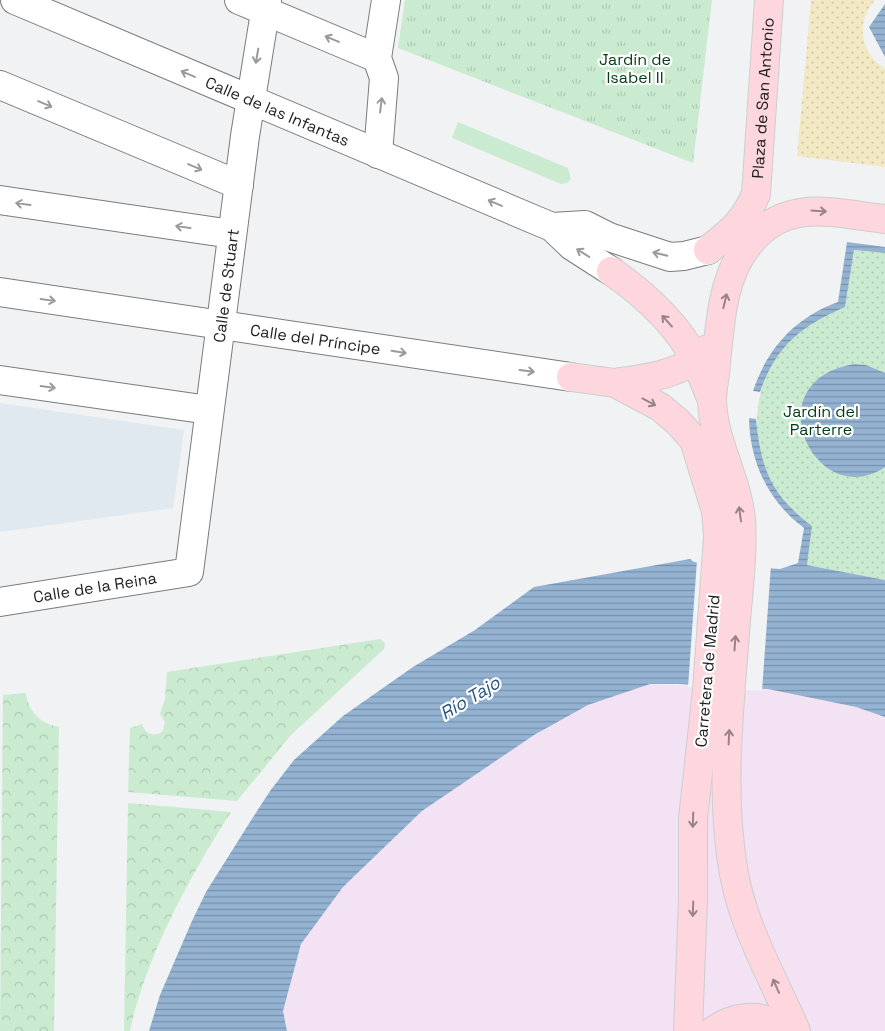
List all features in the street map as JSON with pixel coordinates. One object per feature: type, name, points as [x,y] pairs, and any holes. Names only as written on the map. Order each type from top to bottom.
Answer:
[{"type":"main road","name":"Plaza de San Antonio","points":[[751,226],[756,194],[769,0]]},
{"type":"main road","name":"Plaza de San Antonio","points":[[756,194],[764,208],[792,212]]},
{"type":"main road","points":[[708,250],[735,229],[778,218],[792,212],[816,211],[885,219]]},
{"type":"main road","points":[[728,562],[741,519],[716,429],[712,401],[718,336],[734,266],[751,226]]},
{"type":"main road","points":[[611,271],[656,310],[678,334],[695,360],[712,401]]},
{"type":"main road","points":[[571,376],[615,383],[663,375],[686,367],[708,350],[718,336]]},
{"type":"main road","points":[[615,383],[660,408],[678,422],[694,440],[716,511],[718,537],[728,562]]},
{"type":"main road","name":"Carretera de Madrid","points":[[728,562],[719,691],[732,857],[739,894],[747,920],[796,1031]]},
{"type":"main road","name":"Carretera de Madrid","points":[[688,1031],[696,780],[719,691]]},
{"type":"main road","points":[[713,1031],[729,1021],[749,1018],[766,1020],[780,1031]]},
{"type":"street","name":"Calle de las Infantas","points":[[15,0],[546,224]]},
{"type":"street","points":[[240,0],[266,6],[376,58]]},
{"type":"street","points":[[378,154],[384,78],[376,58],[386,0]]},
{"type":"street","name":"Calle de Stuart","points":[[189,572],[250,100],[266,6]]},
{"type":"street","points":[[0,85],[239,185]]},
{"type":"street","points":[[0,200],[232,234]]},
{"type":"street","points":[[546,224],[585,225],[609,237],[670,257],[684,256],[708,250]]},
{"type":"street","points":[[546,224],[572,246],[611,271]]},
{"type":"street","name":"Calle del Príncipe","points":[[0,292],[482,365],[571,376]]},
{"type":"street","points":[[0,380],[209,410]]},
{"type":"street","name":"Calle de la Reina","points":[[0,602],[189,572]]},
{"type":"shaded area","points":[[0,403],[184,430],[173,508],[0,532]]},
{"type":"shaded area","points":[[650,684],[768,689],[856,707],[885,717],[885,1031],[287,1031],[283,1011],[301,944],[343,887],[422,811],[534,735],[588,705]]},
{"type":"green space","name":"Jardín de Isabel II","points":[[405,0],[712,0],[693,163],[398,48]]},
{"type":"green space","points":[[458,122],[568,168],[571,179],[567,183],[561,184],[452,138]]},
{"type":"green space","name":"Jardín del Parterre","points":[[854,250],[885,253],[885,580],[807,565],[812,526],[791,510],[769,478],[758,434],[758,411],[762,389],[770,368],[782,349],[798,332],[815,321],[845,307]]},
{"type":"green space","points":[[380,639],[385,643],[384,649],[291,735],[237,801],[128,792],[130,728],[142,724],[150,734],[163,731],[165,722],[160,714],[165,699],[167,672]]},
{"type":"green space","points":[[26,693],[29,706],[36,716],[47,723],[59,727],[54,1031],[0,1031],[3,695]]},
{"type":"green space","points":[[128,803],[231,812],[200,863],[171,917],[147,974],[130,1031],[124,1031]]},
{"type":"sand","points":[[811,0],[875,0],[865,18],[863,37],[870,55],[885,69],[885,167],[797,156]]},
{"type":"water","points":[[885,4],[885,57],[869,27]]},
{"type":"water","points":[[847,242],[885,247],[885,253],[854,250],[845,307],[815,322],[792,339],[774,362],[760,392],[753,391],[767,361],[785,336],[809,316],[838,302]]},
{"type":"water","points":[[854,364],[866,365],[885,373],[885,467],[860,477],[837,473],[818,460],[805,439],[801,416],[806,394],[823,375]]},
{"type":"water","name":"Río Tajo","points":[[749,418],[756,419],[761,452],[770,480],[787,503],[812,526],[807,565],[885,580],[885,717],[856,707],[768,689],[678,684],[650,684],[588,705],[534,735],[422,811],[343,887],[301,944],[283,1011],[287,1031],[149,1031],[160,995],[206,892],[270,791],[294,760],[343,716],[413,667],[475,630],[534,587],[690,559],[694,562],[780,569],[798,563],[804,528],[780,506],[763,480],[753,450]]},
{"type":"pier","points":[[697,560],[771,565],[762,691],[688,687]]}]
